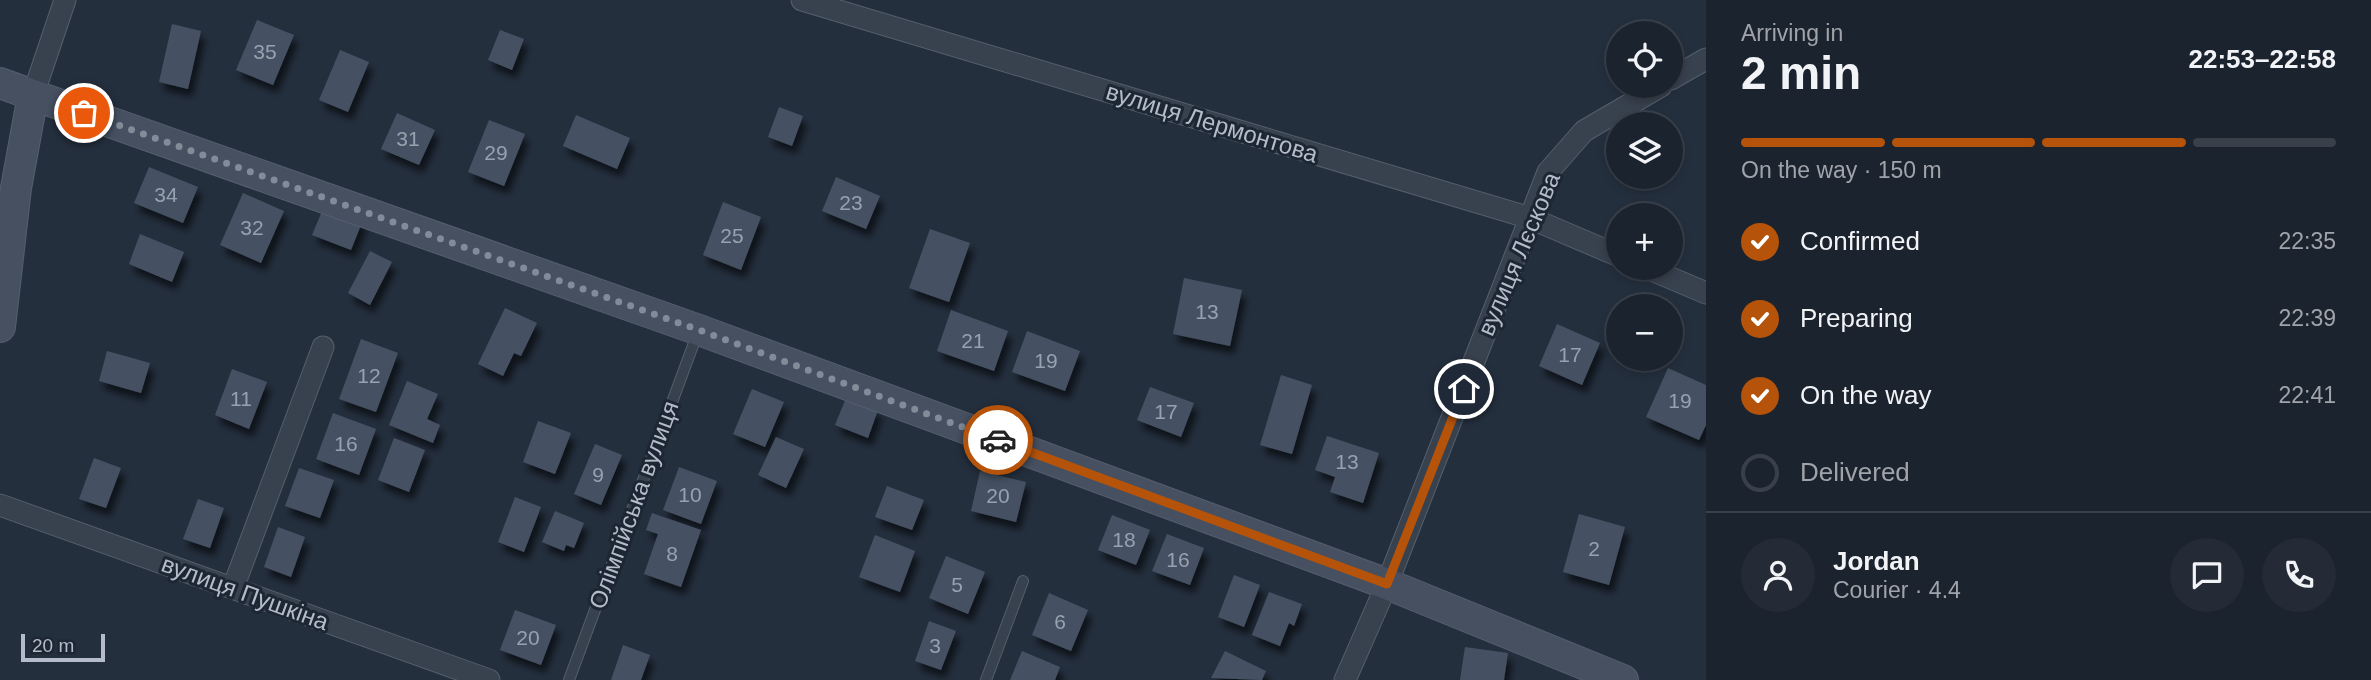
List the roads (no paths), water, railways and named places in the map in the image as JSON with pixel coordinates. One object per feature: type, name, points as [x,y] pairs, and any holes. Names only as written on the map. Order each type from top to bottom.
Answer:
[{"type":"street","points":[[0,327],[16,188],[33,95],[65,0]]},
{"type":"street","name":"вулиця Лермонтова","points":[[802,0],[1530,218],[1606,250]]},
{"type":"street","points":[[1683,72],[1706,59]]},
{"type":"street","points":[[0,83],[699,330],[1387,584],[1623,680]]},
{"type":"street","name":"вулиця Лєскова","points":[[1345,680],[1387,584],[1548,172],[1584,131],[1640,98]]},
{"type":"street","points":[[1675,280],[1706,293]]},
{"type":"street","points":[[233,588],[323,347]]},
{"type":"street","name":"вулиця Пушкіна","points":[[0,505],[489,680]]},
{"type":"lane","name":"Олімпійська вулиця","points":[[569,680],[699,330]]},
{"type":"lane","points":[[986,680],[1023,581]]}]
